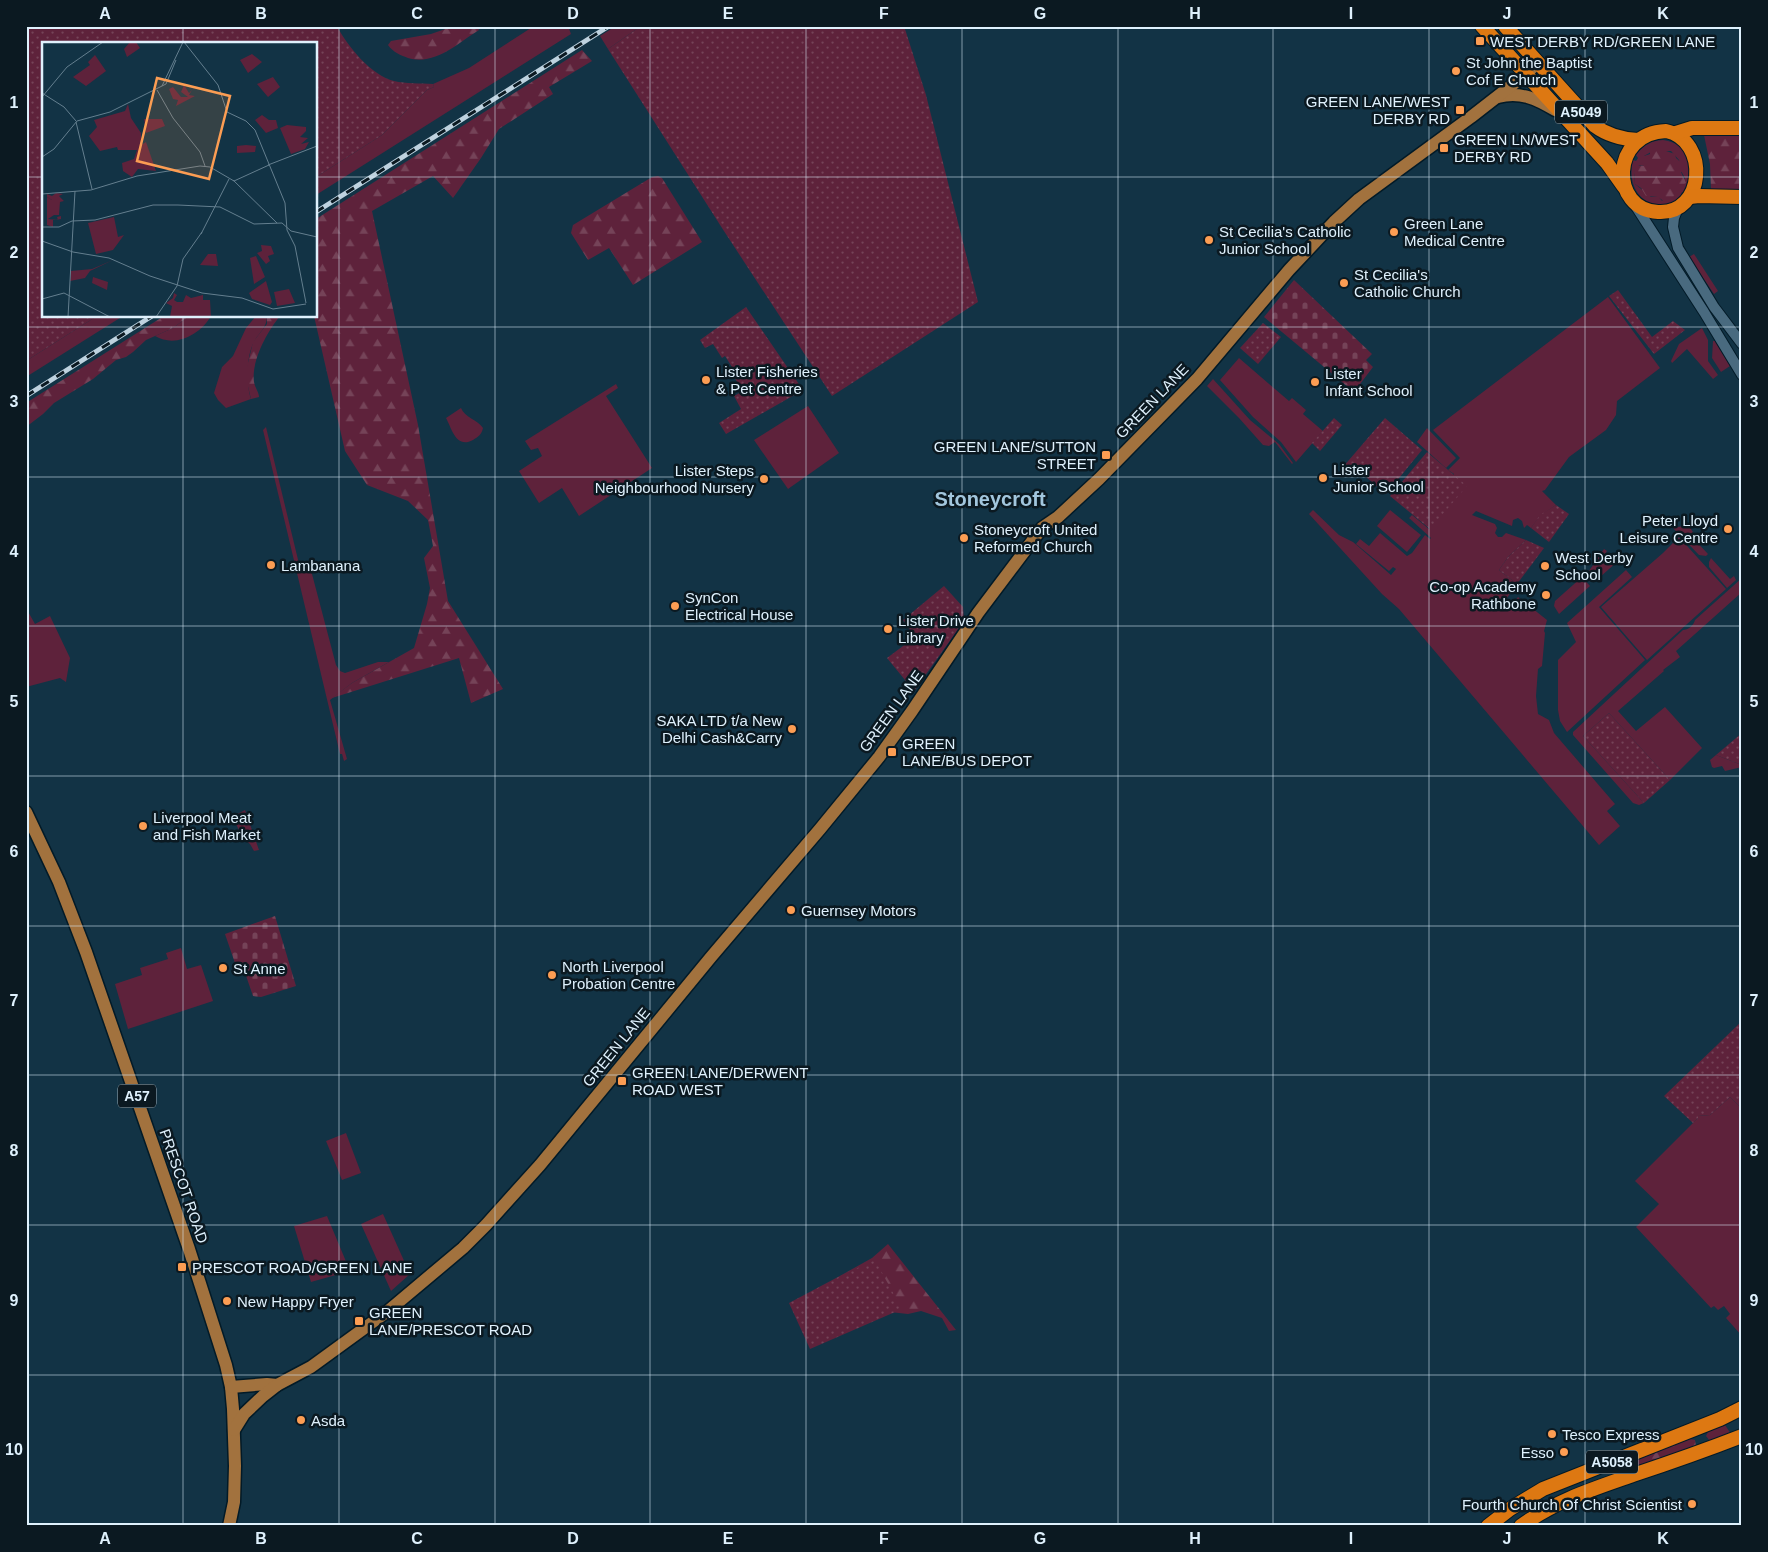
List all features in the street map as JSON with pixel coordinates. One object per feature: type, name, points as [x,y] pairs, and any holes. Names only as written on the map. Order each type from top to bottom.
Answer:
[{"type":"highway","name":"A5049","points":[[1482,26],[1607,163],[1635,205]]},
{"type":"highway","name":"A5049","points":[[1506,26],[1537,63],[1601,131],[1616,137],[1638,140],[1660,132],[1676,133],[1692,128],[1742,128]]},
{"type":"highway","points":[[1635,205],[1658,212],[1678,208],[1690,197],[1696,180],[1695,158],[1686,141],[1676,133]]},
{"type":"highway","name":"A5049","points":[[1627,192],[1623,167],[1628,152],[1638,140]]},
{"type":"highway","points":[[1690,197],[1742,197]]},
{"type":"highway","name":"A5058","points":[[1488,1526],[1510,1509],[1543,1489],[1720,1419],[1742,1408]]},
{"type":"highway","name":"A5058","points":[[1521,1526],[1555,1504],[1576,1494],[1742,1436]]},
{"type":"main road","name":"GREEN LANE","points":[[234,1430],[244,1414],[263,1396],[277,1385],[311,1367],[388,1311],[463,1248],[486,1225],[540,1165],[879,756],[912,711],[978,613],[1042,528],[1058,517],[1099,479],[1196,379],[1289,270],[1334,222],[1359,199],[1496,98],[1537,63]]},
{"type":"main road","points":[[1496,98],[1509,95],[1527,96],[1540,100],[1559,112]]},
{"type":"main road","name":"PRESCOT ROAD","points":[[26,812],[59,882],[86,952],[189,1249],[226,1365],[231,1387],[234,1430],[234,1502],[229,1526]]},
{"type":"main road","name":"GREEN LANE","points":[[231,1387],[277,1385]]},
{"type":"main road","points":[[232,1400],[263,1396]]},
{"type":"street","points":[[1635,205],[1742,375]]},
{"type":"street","points":[[1678,208],[1673,227],[1678,248],[1714,307],[1742,344]]},
{"type":"green space","points":[[26,26],[337,26],[354,51],[377,73],[394,81],[433,84],[434,87],[427,90],[382,135],[318,176],[318,42],[42,42],[42,318],[94,318],[26,361]]},
{"type":"green space","points":[[454,26],[477,26],[479,30],[446,52],[428,59],[408,58],[392,50],[388,45],[391,41],[431,34]]},
{"type":"green space","points":[[534,26],[568,26],[571,34],[318,194],[318,176],[382,135],[427,90],[434,87],[433,84],[469,68]]},
{"type":"green space","points":[[616,26],[641,26],[608,49],[600,36]]},
{"type":"green space","points":[[641,26],[904,26],[926,95],[978,302],[832,396],[608,49]]},
{"type":"green space","points":[[582,50],[592,61],[549,87],[553,94],[499,129],[453,198],[433,176],[372,211],[418,425],[448,601],[503,689],[471,703],[459,658],[332,698],[352,683],[414,648],[430,588],[424,558],[433,546],[428,520],[408,501],[367,485],[345,451],[314,318],[318,318],[318,218]]},
{"type":"green space","points":[[1704,135],[1742,135],[1742,191],[1711,190],[1710,164]]},
{"type":"green space","points":[[1658,141],[1673,142],[1680,147],[1685,152],[1689,167],[1689,176],[1682,196],[1676,201],[1663,206],[1642,198],[1632,181],[1633,160],[1636,161],[1638,158],[1636,155],[1648,144]],"holes":[[[1671,151],[1679,160],[1681,171],[1685,178],[1662,201],[1659,197],[1651,197],[1635,184],[1634,172],[1639,165],[1644,166],[1644,156],[1651,152]]]},
{"type":"green space","points":[[1659,145],[1663,146],[1666,151],[1675,154],[1686,170],[1681,172],[1686,183],[1677,187],[1679,190],[1669,202],[1665,202],[1658,197],[1646,196],[1641,188],[1635,184],[1634,172],[1636,165],[1644,166],[1644,156],[1650,154],[1650,150]]},
{"type":"green space","points":[[658,176],[662,178],[702,242],[633,285],[609,248],[588,260],[571,233],[573,225],[652,177]]},
{"type":"green space","points":[[1694,254],[1718,291],[1714,294],[1689,257]]},
{"type":"green space","points":[[1294,280],[1372,354],[1366,360],[1373,367],[1354,392],[1264,317]]},
{"type":"green space","points":[[1618,290],[1652,337],[1673,321],[1685,330],[1654,354],[1609,296]]},
{"type":"green space","points":[[1608,297],[1660,368],[1617,401],[1616,415],[1606,430],[1569,457],[1545,490],[1542,491],[1556,505],[1540,516],[1531,528],[1527,525],[1524,528],[1522,521],[1518,518],[1513,520],[1512,526],[1476,511],[1472,515],[1495,524],[1497,528],[1495,533],[1498,537],[1502,537],[1506,533],[1526,540],[1508,557],[1499,570],[1517,584],[1504,602],[1509,609],[1518,597],[1547,620],[1544,631],[1542,666],[1538,669],[1536,696],[1538,714],[1549,720],[1554,733],[1615,804],[1607,811],[1620,826],[1599,845],[1399,609],[1382,594],[1309,514],[1313,510],[1339,535],[1353,542],[1391,575],[1396,569],[1393,567],[1389,571],[1356,544],[1360,539],[1369,546],[1380,533],[1407,556],[1412,553],[1425,535],[1431,538],[1409,518],[1412,515],[1429,529],[1454,474],[1448,470],[1460,458],[1433,430]]},
{"type":"green space","points":[[746,307],[803,390],[726,434],[719,423],[741,409],[734,396],[743,391],[734,377],[737,375],[725,356],[722,358],[713,344],[705,348],[700,340]]},
{"type":"green space","points":[[94,318],[120,318],[26,377],[26,361]]},
{"type":"green space","points":[[161,318],[186,318],[173,328],[146,340],[126,357],[116,360],[93,379],[54,403],[26,427],[26,403]]},
{"type":"green space","points":[[186,318],[210,318],[200,329],[186,338],[171,341],[155,336],[173,328]]},
{"type":"green space","points":[[254,318],[267,318],[265,326],[252,346],[248,361],[249,393],[251,399],[226,408],[214,393],[222,367],[233,356],[246,328]]},
{"type":"green space","points":[[267,318],[279,318],[265,338],[257,356],[254,382],[259,397],[251,399],[246,378],[247,367],[253,342],[267,324]]},
{"type":"green space","points":[[1263,323],[1281,337],[1258,364],[1240,348]]},
{"type":"green space","points":[[1702,328],[1708,340],[1708,361],[1718,375],[1713,379],[1687,349],[1672,363],[1671,361],[1679,344]]},
{"type":"green space","points":[[1713,341],[1715,341],[1730,366],[1721,372],[1712,358]]},
{"type":"green space","points":[[1239,358],[1289,401],[1292,398],[1306,410],[1303,414],[1323,431],[1296,462],[1281,442],[1253,417],[1220,380]]},
{"type":"green space","points":[[1213,379],[1250,420],[1279,444],[1292,464],[1275,442],[1269,446],[1263,445],[1207,386]]},
{"type":"green space","points":[[616,384],[618,388],[606,396],[652,468],[579,516],[562,488],[539,503],[519,471],[542,456],[538,448],[531,450],[525,441]]},
{"type":"green space","points":[[808,406],[839,453],[788,489],[754,440]]},
{"type":"green space","points":[[461,408],[465,414],[483,428],[478,436],[467,442],[462,442],[455,436],[446,418]]},
{"type":"green space","points":[[1334,418],[1342,425],[1320,451],[1312,443]]},
{"type":"green space","points":[[1385,418],[1422,450],[1386,494],[1359,471],[1354,476],[1343,467]]},
{"type":"green space","points":[[266,427],[301,572],[307,570],[312,574],[336,665],[340,671],[345,673],[378,662],[389,662],[352,683],[330,700],[347,759],[344,761],[342,754],[340,754],[263,430]]},
{"type":"green space","points":[[1427,428],[1456,458],[1446,468],[1417,442]]},
{"type":"green space","points":[[1427,452],[1467,486],[1430,529],[1390,496]]},
{"type":"green space","points":[[1556,505],[1569,514],[1549,542],[1531,528],[1540,515]]},
{"type":"green space","points":[[1390,510],[1421,535],[1407,552],[1377,526]]},
{"type":"green space","points":[[1688,525],[1693,532],[1690,535],[1708,554],[1706,556],[1699,555],[1673,528]]},
{"type":"green space","points":[[1679,537],[1726,589],[1647,660],[1601,607]]},
{"type":"green space","points":[[1526,540],[1544,548],[1517,584],[1499,570],[1508,557]]},
{"type":"green space","points":[[1604,549],[1607,551],[1605,554],[1618,561],[1599,578],[1589,571]]},
{"type":"green space","points":[[1711,558],[1730,579],[1734,576],[1736,580],[1727,588],[1709,567]]},
{"type":"green space","points":[[1626,570],[1632,577],[1599,607],[1645,660],[1567,732],[1560,721],[1558,710],[1558,660],[1576,642],[1567,623]]},
{"type":"green space","points":[[1582,577],[1590,586],[1559,614],[1554,606],[1555,601]]},
{"type":"green space","points":[[1742,578],[1742,592],[1676,651],[1680,657],[1618,711],[1636,731],[1665,707],[1702,748],[1670,780],[1609,713],[1583,736],[1644,803],[1639,805],[1633,803],[1573,735],[1573,732]]},
{"type":"green space","points":[[944,586],[963,607],[964,621],[914,691],[887,658],[915,637],[903,620]]},
{"type":"green space","points":[[26,608],[35,624],[50,616],[70,658],[66,682],[60,678],[26,687]]},
{"type":"green space","points":[[1609,713],[1670,780],[1644,803],[1583,736]]},
{"type":"green space","points":[[1742,733],[1742,765],[1716,755]]},
{"type":"green space","points":[[1716,755],[1742,765],[1742,767],[1725,771],[1722,766],[1714,768],[1710,760]]},
{"type":"green space","points":[[245,810],[259,850],[254,851],[244,839],[232,817]]},
{"type":"green space","points":[[275,916],[296,986],[261,997],[253,996],[243,967],[237,969],[225,934]]},
{"type":"green space","points":[[181,948],[187,969],[201,965],[213,1001],[128,1029],[115,984],[142,975],[140,968],[168,959],[166,953]]},
{"type":"green space","points":[[1742,1021],[1742,1109],[1730,1097],[1710,1115],[1698,1116],[1693,1123],[1664,1096]]},
{"type":"green space","points":[[1730,1097],[1742,1109],[1742,1336],[1726,1318],[1730,1314],[1724,1306],[1718,1310],[1714,1306],[1711,1308],[1636,1227],[1659,1204],[1635,1181],[1698,1116],[1710,1115]]},
{"type":"green space","points":[[346,1133],[361,1173],[342,1180],[326,1141]]},
{"type":"green space","points":[[383,1214],[410,1274],[391,1291],[361,1224]]},
{"type":"green space","points":[[327,1216],[350,1271],[311,1282],[294,1226]]},
{"type":"green space","points":[[888,1244],[956,1330],[949,1331],[942,1318],[921,1311],[908,1314],[890,1312],[841,1282],[838,1277],[872,1258]]},
{"type":"green space","points":[[875,1260],[902,1309],[810,1349],[789,1303]]},
{"type":"green space","points":[[1725,1425],[1731,1434],[1710,1441],[1706,1436],[1708,1432]]},
{"type":"green space","points":[[1690,1439],[1695,1440],[1696,1446],[1640,1466],[1635,1462],[1637,1457]]},
{"type":"railway","points":[[318,211],[609,26]]},
{"type":"railway","points":[[26,396],[149,318]]},
{"type":"place","name":"WEST DERBY RD/GREEN LANE","points":[[1480,41]]},
{"type":"place","name":"St John the Baptist Cof E Church","points":[[1456,71]]},
{"type":"place","name":"GREEN LANE/WEST DERBY RD","points":[[1460,110]]},
{"type":"place","name":"GREEN LN/WEST DERBY RD","points":[[1444,148]]},
{"type":"place","name":"Green Lane Medical Centre","points":[[1394,232]]},
{"type":"place","name":"St Cecilia's Catholic Junior School","points":[[1209,240]]},
{"type":"place","name":"St Cecilia's Catholic Church","points":[[1344,283]]},
{"type":"place","name":"Lister Fisheries & Pet Centre","points":[[706,380]]},
{"type":"place","name":"Lister Infant School","points":[[1315,382]]},
{"type":"place","name":"GREEN LANE/SUTTON STREET","points":[[1106,455]]},
{"type":"place","name":"Lister Junior School","points":[[1323,478]]},
{"type":"place","name":"Lister Steps Neighbourhood Nursery","points":[[764,479]]},
{"type":"place","name":"Peter Lloyd Leisure Centre","points":[[1728,529]]},
{"type":"place","name":"Stoneycroft United Reformed Church","points":[[964,538]]},
{"type":"place","name":"Lambanana","points":[[271,565]]},
{"type":"place","name":"West Derby School","points":[[1545,566]]},
{"type":"place","name":"Co-op Academy Rathbone","points":[[1546,595]]},
{"type":"place","name":"SynCon Electrical House","points":[[675,606]]},
{"type":"place","name":"Lister Drive Library","points":[[888,629]]},
{"type":"place","name":"SAKA LTD t/a New Delhi Cash&Carry","points":[[792,729]]},
{"type":"place","name":"GREEN LANE/BUS DEPOT","points":[[892,752]]},
{"type":"place","name":"Liverpool Meat and Fish Market","points":[[143,826]]},
{"type":"place","name":"Guernsey Motors","points":[[791,910]]},
{"type":"place","name":"St Anne","points":[[223,968]]},
{"type":"place","name":"North Liverpool Probation Centre","points":[[552,975]]},
{"type":"place","name":"GREEN LANE/DERWENT ROAD WEST","points":[[622,1081]]},
{"type":"place","name":"PRESCOT ROAD/GREEN LANE","points":[[182,1267]]},
{"type":"place","name":"New Happy Fryer","points":[[227,1301]]},
{"type":"place","name":"GREEN LANE/PRESCOT ROAD","points":[[359,1321]]},
{"type":"place","name":"Asda","points":[[301,1420]]},
{"type":"place","name":"Tesco Express","points":[[1552,1434]]},
{"type":"place","name":"Esso","points":[[1564,1452]]},
{"type":"place","name":"Fourth Church Of Christ Scientist","points":[[1692,1504]]},
{"type":"district","name":"Stoneycroft","points":[[990,499]]}]
